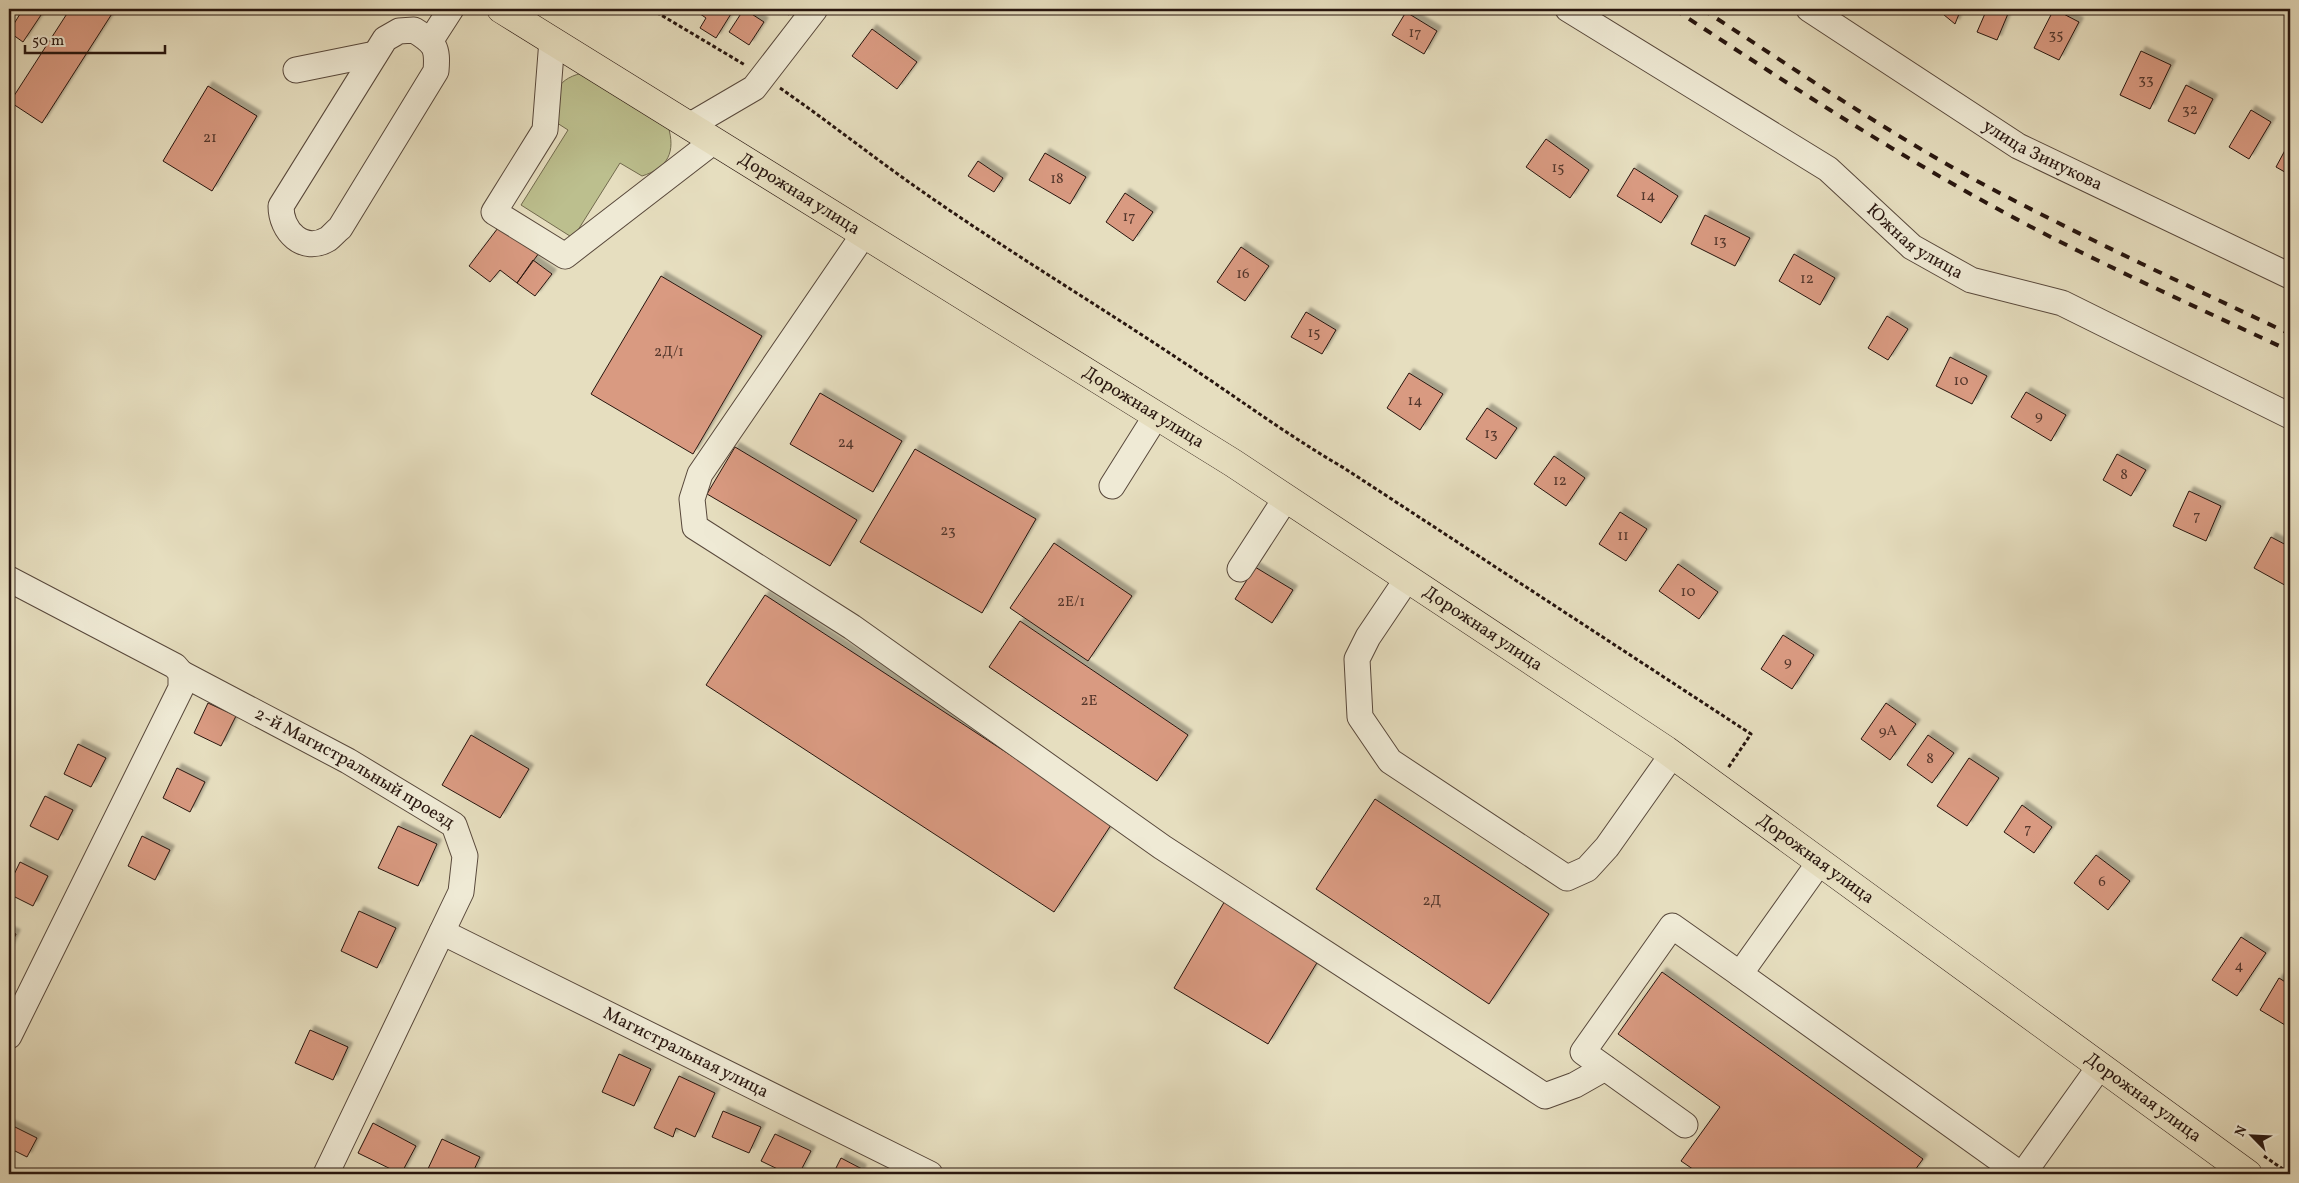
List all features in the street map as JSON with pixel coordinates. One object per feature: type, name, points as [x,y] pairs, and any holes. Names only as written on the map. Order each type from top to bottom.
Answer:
[{"type":"main road","name":"Дорожная улица","points":[[501,9],[1156,416],[1286,498],[1407,578],[1672,755],[2248,1174]]},
{"type":"street","points":[[431,40],[451,9]]},
{"type":"street","points":[[689,126],[754,88],[815,9]]},
{"type":"street","name":"Южная улица","points":[[1568,9],[1828,169],[1912,247],[1971,280],[2062,303],[2290,416]]},
{"type":"street","name":"улица Зинукова","points":[[1809,9],[2018,146],[2290,276]]},
{"type":"street","points":[[414,30],[431,40],[437,54],[436,71],[340,228],[328,239],[310,243],[293,236],[284,226],[281,217],[281,206],[385,39],[399,31],[414,30]]},
{"type":"street","points":[[552,40],[545,130],[494,212],[565,256],[714,141]]},
{"type":"street","points":[[296,70],[375,54]]},
{"type":"street","points":[[864,234],[700,474],[692,499],[695,527],[852,627],[1162,847],[1545,1096],[1575,1085],[1605,1068]]},
{"type":"street","points":[[1112,486],[1156,416]]},
{"type":"street","points":[[1240,569],[1286,498]]},
{"type":"street","points":[[1407,578],[1368,637],[1358,658],[1360,717],[1390,761],[1567,878],[1587,869],[1600,854],[1672,755]]},
{"type":"street","name":"2-й Магистральный проезд","points":[[9,579],[175,666],[181,673],[348,761],[454,826],[465,856],[461,892],[326,1174]]},
{"type":"street","points":[[9,1036],[181,688],[181,673]]},
{"type":"street","points":[[1740,974],[1819,862]]},
{"type":"street","points":[[1685,1125],[1583,1052],[1672,926],[2022,1174],[2100,1066]]},
{"type":"street","name":"Магистральная улица","points":[[442,932],[930,1174]]},
{"type":"path","points":[[651,9],[763,76],[829,122],[934,200],[1004,247],[1117,318],[1302,444],[1369,484],[1751,734],[1725,773]]},
{"type":"green space","points":[[582,73],[668,126],[671,144],[668,158],[664,164],[651,173],[642,176],[620,163],[573,238],[521,205],[568,130],[554,121],[556,96],[560,85],[572,76]]},
{"type":"building","points":[[23,9],[45,9],[23,42],[9,32]]},
{"type":"building","points":[[70,9],[115,9],[42,123],[10,102]]},
{"type":"building","points":[[693,9],[734,9],[716,38],[700,28],[706,18]]},
{"type":"building","points":[[744,9],[764,22],[749,45],[729,32]]},
{"type":"building","points":[[779,9],[793,9],[789,15]]},
{"type":"building","points":[[1938,9],[1961,9],[1955,24]]},
{"type":"building","points":[[1987,9],[2010,9],[1997,40],[1977,32]]},
{"type":"building","points":[[2054,9],[2079,22],[2059,60],[2034,48]]},
{"type":"building","points":[[1406,12],[1437,31],[1424,54],[1392,35]]},
{"type":"building","points":[[872,29],[917,62],[897,89],[852,56]]},
{"type":"building","points":[[2141,51],[2171,65],[2150,109],[2120,95]]},
{"type":"building","points":[[2186,85],[2213,99],[2195,134],[2168,121]]},
{"type":"building","points":[[208,86],[257,116],[212,191],[163,161]]},
{"type":"building","points":[[2251,110],[2271,122],[2249,159],[2229,147]]},
{"type":"building","points":[[1546,139],[1589,170],[1570,198],[1526,167]]},
{"type":"building","points":[[2290,141],[2290,175],[2276,167]]},
{"type":"building","points":[[1045,153],[1086,177],[1070,204],[1029,180]]},
{"type":"building","points":[[978,161],[1003,178],[994,192],[968,176]]},
{"type":"building","points":[[1634,168],[1678,196],[1661,223],[1617,196]]},
{"type":"building","points":[[1125,193],[1153,212],[1133,241],[1106,222]]},
{"type":"building","points":[[1705,215],[1750,238],[1735,266],[1691,244]]},
{"type":"building","points":[[501,224],[539,253],[517,283],[500,270],[490,282],[469,266]]},
{"type":"building","points":[[1241,247],[1269,266],[1245,301],[1217,282]]},
{"type":"building","points":[[1794,254],[1835,278],[1820,305],[1779,281]]},
{"type":"building","points":[[533,260],[552,274],[535,296],[517,283]]},
{"type":"building","points":[[661,276],[762,336],[693,454],[591,394]]},
{"type":"building","points":[[1306,312],[1336,330],[1322,354],[1291,337]]},
{"type":"building","points":[[1887,316],[1908,329],[1888,360],[1868,348]]},
{"type":"building","points":[[1950,357],[1987,376],[1972,404],[1936,386]]},
{"type":"building","points":[[1409,373],[1443,394],[1420,430],[1387,408]]},
{"type":"building","points":[[2026,392],[2066,415],[2051,441],[2011,417]]},
{"type":"building","points":[[820,393],[902,441],[873,492],[790,444]]},
{"type":"building","points":[[1487,408],[1517,428],[1496,459],[1466,439]]},
{"type":"building","points":[[735,447],[857,520],[830,566],[707,494]]},
{"type":"building","points":[[915,449],[1036,519],[982,613],[860,542]]},
{"type":"building","points":[[2117,454],[2146,470],[2131,496],[2103,480]]},
{"type":"building","points":[[1554,456],[1585,478],[1566,506],[1534,484]]},
{"type":"building","points":[[2189,491],[2221,506],[2206,541],[2173,526]]},
{"type":"building","points":[[1620,512],[1647,529],[1626,561],[1599,544]]},
{"type":"building","points":[[2271,537],[2290,547],[2290,588],[2254,568]]},
{"type":"building","points":[[1054,543],[1132,596],[1088,661],[1010,608]]},
{"type":"building","points":[[1678,564],[1718,592],[1699,619],[1659,591]]},
{"type":"building","points":[[1255,567],[1293,590],[1272,623],[1235,599]]},
{"type":"building","points":[[765,595],[1113,822],[1054,912],[706,685]]},
{"type":"building","points":[[1020,621],[1188,735],[1157,781],[989,667]]},
{"type":"building","points":[[1783,635],[1814,655],[1792,689],[1761,669]]},
{"type":"building","points":[[208,703],[236,716],[221,746],[194,733]]},
{"type":"building","points":[[1886,703],[1916,724],[1890,760],[1861,739]]},
{"type":"building","points":[[471,735],[529,769],[500,818],[442,785]]},
{"type":"building","points":[[1928,735],[1954,753],[1932,783],[1907,765]]},
{"type":"building","points":[[78,744],[106,758],[91,787],[64,774]]},
{"type":"building","points":[[1969,758],[1999,778],[1967,826],[1937,806]]},
{"type":"building","points":[[177,768],[205,782],[190,812],[163,798]]},
{"type":"building","points":[[45,796],[73,810],[58,840],[30,826]]},
{"type":"building","points":[[1375,799],[1549,914],[1489,1004],[1316,889]]},
{"type":"building","points":[[2022,805],[2052,827],[2034,853],[2004,832]]},
{"type":"building","points":[[398,826],[437,844],[418,886],[378,868]]},
{"type":"building","points":[[142,836],[170,850],[155,880],[128,866]]},
{"type":"building","points":[[2096,855],[2130,881],[2108,910],[2074,883]]},
{"type":"building","points":[[20,862],[48,876],[33,906],[9,894],[9,885]]},
{"type":"building","points":[[1226,899],[1321,956],[1268,1044],[1174,988]]},
{"type":"building","points":[[359,911],[396,928],[377,968],[341,951]]},
{"type":"building","points":[[9,931],[16,934],[9,949]]},
{"type":"building","points":[[2241,937],[2266,953],[2237,996],[2212,980]]},
{"type":"building","points":[[1662,972],[1923,1159],[1912,1174],[1700,1174],[1681,1161],[1720,1107],[1618,1034]]},
{"type":"building","points":[[2279,978],[2290,985],[2290,1028],[2260,1010]]},
{"type":"building","points":[[310,1030],[348,1047],[333,1080],[295,1063]]},
{"type":"building","points":[[619,1054],[651,1069],[634,1106],[602,1092]]},
{"type":"building","points":[[679,1076],[715,1093],[695,1137],[676,1128],[673,1137],[654,1128]]},
{"type":"building","points":[[723,1111],[761,1127],[749,1153],[712,1137]]},
{"type":"building","points":[[373,1123],[416,1146],[401,1174],[358,1153]]},
{"type":"building","points":[[9,1124],[37,1138],[27,1157],[9,1148]]},
{"type":"building","points":[[775,1134],[811,1151],[799,1174],[788,1174],[761,1161]]},
{"type":"building","points":[[442,1139],[480,1157],[472,1174],[426,1173]]},
{"type":"building","points":[[841,1158],[862,1169],[860,1174],[833,1174]]},
{"type":"railway","points":[[1674,9],[1866,133],[1945,180],[2098,261],[2290,351]]},
{"type":"railway","points":[[1702,9],[1846,103],[1956,170],[2141,264],[2290,334]]}]
